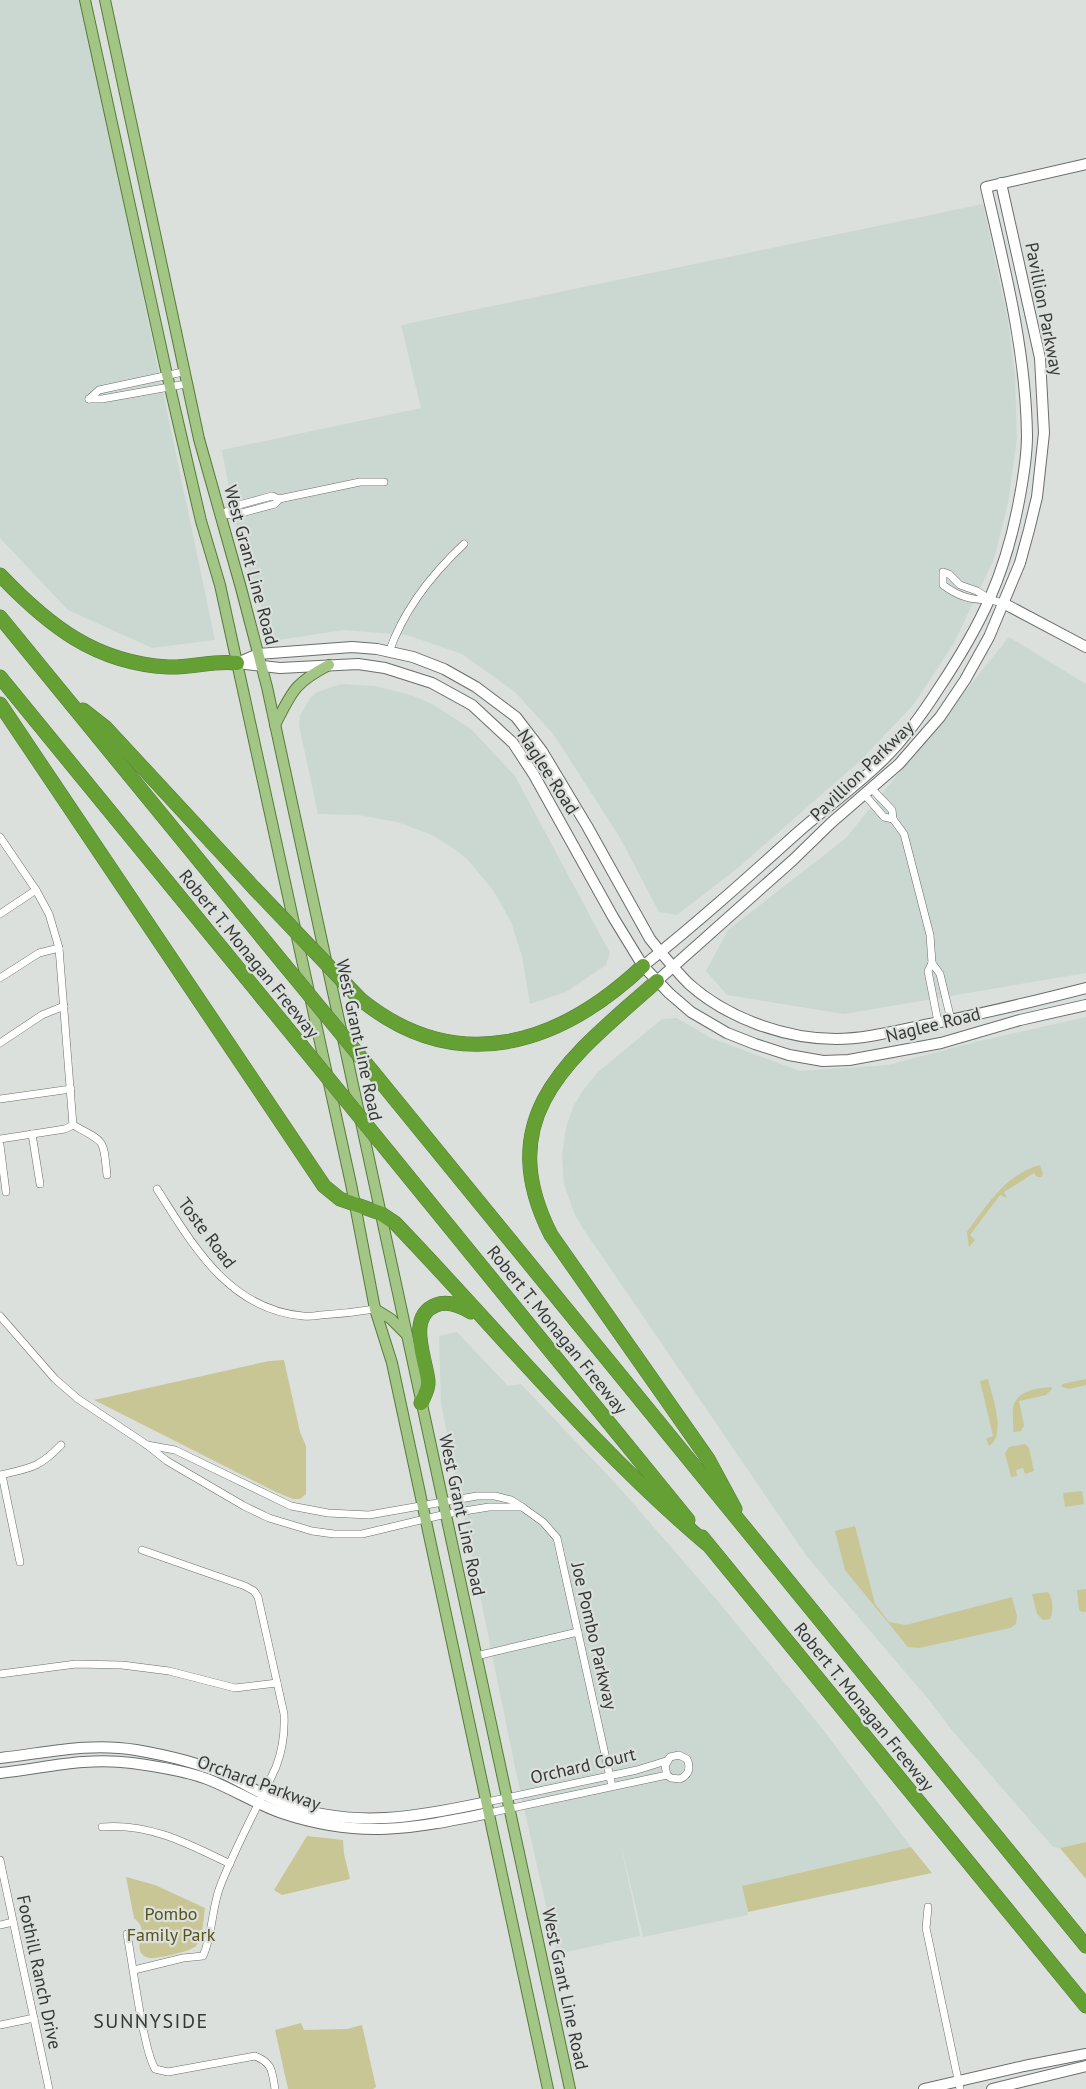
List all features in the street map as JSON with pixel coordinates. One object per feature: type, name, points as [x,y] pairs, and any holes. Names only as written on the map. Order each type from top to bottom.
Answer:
[{"type":"highway","points":[[0,574],[47,621],[78,641],[109,654],[138,663],[168,667],[191,667],[222,661],[237,663]]},
{"type":"highway","name":"Robert T. Monagan Freeway","points":[[0,617],[1086,1946]]},
{"type":"highway","name":"Robert T. Monagan Freeway","points":[[0,677],[1086,2006]]},
{"type":"highway","points":[[63,694],[106,728],[360,999],[388,1019],[426,1036],[475,1044],[507,1042],[534,1036],[570,1020],[643,966]]},
{"type":"highway","points":[[0,704],[318,1178],[340,1199],[380,1213],[395,1223],[480,1317],[647,1491],[707,1544]]},
{"type":"highway","points":[[657,981],[582,1049],[553,1085],[543,1102],[531,1137],[532,1182],[539,1210],[552,1235],[708,1459],[727,1491],[742,1525]]},
{"type":"highway","points":[[421,1403],[429,1384],[420,1345],[423,1316],[438,1304],[449,1303],[462,1306],[480,1317]]},
{"type":"main road","name":"West Grant Line Road","points":[[85,0],[167,376],[201,520],[220,585],[375,1309],[392,1363],[548,2089]]},
{"type":"main road","name":"West Grant Line Road","points":[[105,0],[183,372],[199,439],[262,667],[275,725],[570,2089]]},
{"type":"main road","name":"Pavillion Parkway","points":[[643,966],[725,899],[885,758],[924,712],[966,649],[991,600],[1004,565],[1022,485],[1027,438],[1020,342],[986,187],[1086,164]]},
{"type":"main road","name":"Pavillion Parkway","points":[[657,981],[793,861],[898,764],[939,717],[965,680],[989,637],[1020,563],[1029,530],[1037,497],[1044,434],[1040,358],[1001,183]]},
{"type":"main road","points":[[1003,603],[1086,647]]},
{"type":"main road","name":"Naglee Road","points":[[237,663],[258,654],[352,647],[413,657],[444,669],[476,687],[516,717],[542,751],[650,939],[660,952],[690,984],[717,1003],[761,1026],[810,1038],[860,1037],[951,1020],[1086,988]]},
{"type":"main road","name":"Naglee Road","points":[[237,663],[291,668],[358,664],[385,668],[432,683],[472,705],[513,743],[534,775],[643,966],[691,1012],[727,1033],[764,1048],[789,1055],[823,1060],[849,1060],[941,1043],[1020,1020],[1086,1005]]},
{"type":"main road","points":[[275,725],[292,691],[299,683],[329,665]]},
{"type":"main road","points":[[375,1309],[391,1319],[407,1336]]},
{"type":"main road","name":"Orchard Parkway","points":[[0,1758],[69,1748],[99,1746],[134,1749],[179,1759],[222,1774],[261,1799]]},
{"type":"main road","name":"Orchard Parkway","points":[[0,1773],[68,1762],[131,1763],[206,1779],[261,1799],[302,1810],[367,1820],[488,1807]]},
{"type":"main road","points":[[924,2089],[960,2085],[1024,2066],[1086,2054]]},
{"type":"main road","points":[[992,2089],[1086,2066]]},
{"type":"street","points":[[183,372],[99,390],[89,399],[102,399],[186,384]]},
{"type":"street","points":[[220,516],[235,506],[272,496],[279,499],[360,482],[384,482]]},
{"type":"street","points":[[389,652],[398,628],[416,597],[464,544]]},
{"type":"street","points":[[991,600],[977,591],[960,585],[949,574],[943,572],[943,585],[956,595],[973,600],[1003,603]]},
{"type":"street","points":[[868,791],[884,817],[893,819],[904,834],[930,935],[932,963],[928,971],[938,1022]]},
{"type":"street","points":[[1,842],[36,890],[49,914],[58,948],[74,1125]]},
{"type":"street","points":[[0,914],[36,890]]},
{"type":"street","points":[[0,978],[39,953],[58,948]]},
{"type":"street","points":[[932,963],[940,974],[951,1020]]},
{"type":"street","points":[[0,1043],[42,1015],[64,1006]]},
{"type":"street","points":[[0,1099],[71,1089]]},
{"type":"street","points":[[0,1139],[65,1129],[74,1125]]},
{"type":"street","points":[[74,1125],[101,1140],[104,1146],[107,1175]]},
{"type":"street","points":[[32,1134],[40,1184]]},
{"type":"street","points":[[0,1145],[6,1192]]},
{"type":"street","name":"Toste Road","points":[[157,1189],[205,1261],[228,1285],[250,1299],[270,1308],[305,1317],[375,1309]]},
{"type":"street","name":"Joe Pombo Parkway","points":[[0,1316],[55,1379],[78,1399],[167,1461],[269,1518],[312,1531],[363,1534],[446,1514],[489,1507],[522,1507]]},
{"type":"street","points":[[20,1562],[1,1475],[36,1467],[47,1460],[61,1445]]},
{"type":"street","name":"Joe Pombo Parkway","points":[[147,1445],[175,1450],[291,1506],[328,1513],[369,1515],[422,1504],[477,1496],[495,1496],[511,1500],[543,1522],[557,1538],[612,1786]]},
{"type":"street","points":[[134,1970],[183,1958],[203,1956],[207,1949],[212,1910],[220,1885],[283,1751],[285,1730],[284,1714],[258,1597],[254,1591],[142,1550]]},
{"type":"street","points":[[476,1656],[578,1632]]},
{"type":"street","points":[[0,1674],[76,1664],[122,1665],[169,1671],[235,1688],[277,1683]]},
{"type":"street","points":[[674,1755],[683,1756],[687,1760],[690,1769],[680,1779],[667,1775],[666,1761],[674,1755]]},
{"type":"street","name":"Orchard Court","points":[[507,1798],[610,1776],[666,1761]]},
{"type":"street","name":"Orchard Parkway","points":[[488,1807],[509,1809],[667,1775]]},
{"type":"street","name":"Orchard Parkway","points":[[488,1807],[507,1798]]},
{"type":"street","points":[[102,1827],[138,1827],[158,1832],[230,1864]]},
{"type":"street","name":"Foothill Ranch Drive","points":[[0,1860],[49,2089]]},
{"type":"street","points":[[928,1907],[926,1928],[960,2085]]},
{"type":"street","points":[[0,1925],[13,1922]]},
{"type":"street","points":[[127,1934],[134,1970],[136,1999],[150,2060],[156,2069],[168,2073],[255,2056],[264,2060],[270,2067],[275,2088]]},
{"type":"street","points":[[0,2025],[34,2018]]},
{"type":"shaded area","points":[[0,0],[81,0],[215,640],[152,648],[68,610],[0,538]]},
{"type":"shaded area","points":[[983,204],[1008,320],[1015,376],[1017,438],[1008,503],[994,559],[954,643],[914,704],[861,760],[739,867],[677,915],[659,912],[619,836],[554,735],[515,692],[462,654],[407,635],[343,630],[273,641],[238,539],[222,450],[421,408],[401,325]]},
{"type":"shaded area","points":[[1009,637],[1086,684],[1086,973],[844,1014],[727,995],[706,971],[728,930],[846,838]]},
{"type":"shaded area","points":[[341,684],[375,686],[411,695],[432,704],[471,729],[515,776],[610,953],[606,965],[566,992],[530,1004],[522,956],[511,922],[493,890],[467,859],[432,835],[397,822],[358,815],[318,814],[299,725],[300,715],[311,697],[317,692]]},
{"type":"shaded area","points":[[1086,1017],[1086,1842],[1060,1848],[1053,1847],[808,1558],[582,1227],[574,1213],[564,1184],[562,1156],[566,1127],[574,1105],[584,1089],[598,1072],[662,1019],[677,1018],[711,1038],[800,1071],[888,1065],[979,1041]]},
{"type":"shaded area","points":[[457,1332],[508,1386],[521,1384],[618,1486],[717,1600],[825,1732],[911,1847],[743,1886],[748,1915],[643,1937],[620,1841],[640,1936],[557,1954],[517,1777],[441,1404],[439,1336]]},
{"type":"green space","points":[[1040,1165],[1043,1174],[1041,1177],[1037,1177],[1034,1173],[1004,1192],[1007,1198],[1000,1195],[970,1235],[975,1240],[969,1247],[967,1232],[990,1201],[1017,1175]]},
{"type":"green space","points":[[284,1360],[300,1432],[306,1446],[306,1494],[300,1499],[293,1499],[276,1492],[94,1400],[269,1361]]},
{"type":"green space","points":[[988,1379],[998,1424],[994,1441],[989,1446],[986,1439],[993,1436],[980,1381]]},
{"type":"green space","points":[[1086,1379],[1086,1385],[1069,1389],[1062,1387],[1062,1384]]},
{"type":"green space","points":[[1051,1387],[1052,1389],[1046,1395],[1019,1401],[1024,1425],[1021,1431],[1013,1432],[1013,1408],[1018,1398],[1033,1390]]},
{"type":"green space","points":[[1025,1444],[1029,1448],[1034,1471],[1025,1474],[1023,1468],[1016,1470],[1017,1476],[1011,1477],[1005,1453],[1009,1447]]},
{"type":"green space","points":[[1082,1491],[1084,1504],[1065,1507],[1063,1493]]},
{"type":"green space","points":[[855,1526],[875,1604],[889,1622],[906,1625],[1012,1597],[1017,1616],[1016,1624],[1010,1628],[919,1648],[908,1647],[845,1570],[835,1531]]},
{"type":"green space","points":[[1086,1589],[1086,1612],[1082,1612],[1079,1610],[1077,1590]]},
{"type":"green space","points":[[1048,1592],[1052,1601],[1052,1613],[1050,1619],[1043,1620],[1037,1614],[1032,1594]]},
{"type":"green space","points":[[307,1836],[343,1840],[350,1879],[282,1895],[274,1890]]},
{"type":"green space","points":[[1086,1842],[1086,1879],[1060,1848]]},
{"type":"green space","points":[[911,1847],[932,1873],[748,1912],[742,1886]]},
{"type":"green space","name":"Pombo Family Park","points":[[126,1877],[155,1885],[205,1908],[202,1933],[196,1946],[160,1957],[150,1958],[142,1954],[140,1943],[142,1931],[134,1918]]},
{"type":"green space","points":[[301,2023],[304,2030],[347,2029],[362,2025],[376,2087],[373,2089],[288,2089],[275,2030]]},
{"type":"district","name":"SUNNYSIDE","points":[[151,2021]]}]
